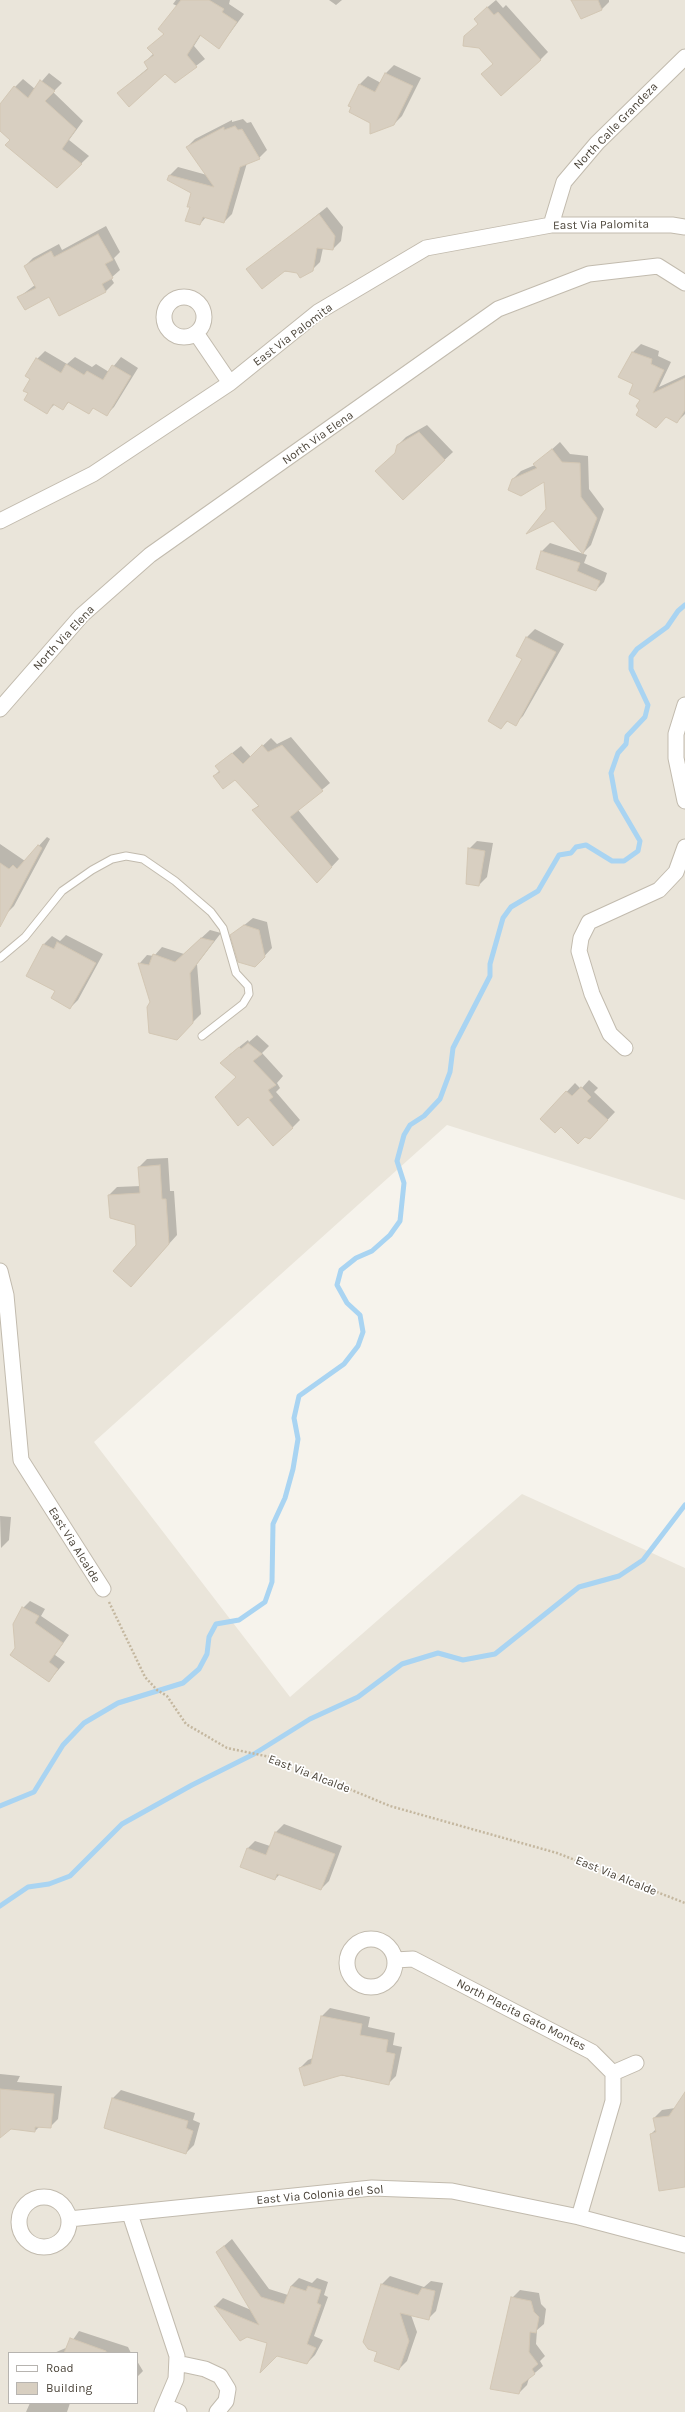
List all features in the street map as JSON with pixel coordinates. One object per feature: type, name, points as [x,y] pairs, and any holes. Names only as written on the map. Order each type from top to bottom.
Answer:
[{"type":"street","name":"North Calle Grandeza","points":[[551,225],[564,182],[597,143],[685,57]]},
{"type":"street","name":"East Via Palomita","points":[[0,521],[94,474],[230,383],[318,312],[426,248],[551,225],[672,225],[685,227]]},
{"type":"street","name":"North Via Elena","points":[[0,709],[82,615],[150,555],[498,309],[589,274],[658,266],[685,283]]},
{"type":"street","points":[[196,333],[230,383]]},
{"type":"street","points":[[685,705],[676,734],[676,758],[685,801]]},
{"type":"street","points":[[625,1048],[610,1034],[592,994],[579,951],[581,938],[588,922],[659,890],[676,872],[685,847]]},
{"type":"street","name":"East Via Alcalde","points":[[0,1271],[6,1295],[21,1460],[103,1589]]},
{"type":"street","name":"North Placita Gato Montes","points":[[395,1960],[413,1959],[586,2048],[613,2073]]},
{"type":"street","points":[[579,2217],[613,2101],[613,2073],[636,2063]]},
{"type":"street","name":"East Via Colonia del Sol","points":[[69,2219],[130,2214],[372,2188],[452,2191],[579,2217],[685,2245]]},
{"type":"street","points":[[130,2214],[177,2356],[176,2379],[164,2409],[179,2412]]},
{"type":"street","points":[[177,2363],[205,2369],[220,2376],[228,2389],[226,2401],[217,2412]]},
{"type":"lane","points":[[0,958],[25,937],[62,891],[92,870],[112,859],[126,856],[143,859],[176,881],[212,912],[223,928],[236,974],[248,986],[249,994],[243,1004],[202,1036]]},
{"type":"path","name":"East Via Alcalde","points":[[103,1589],[145,1677],[157,1690],[167,1696],[186,1724],[227,1748],[275,1758],[390,1806],[557,1853],[685,1903]]},
{"type":"shaded area","points":[[0,0],[685,0],[685,1200],[447,1125],[94,1442],[290,1697],[522,1494],[685,1568],[685,2412],[0,2412]]},
{"type":"building","points":[[181,0],[209,0],[224,9],[222,12],[237,22],[219,49],[200,35],[187,55],[197,67],[175,83],[165,74],[129,107],[117,93],[148,69],[144,62],[154,55],[147,48],[164,34],[158,29]]},
{"type":"building","points":[[571,0],[598,0],[602,10],[581,19]]},
{"type":"building","points":[[487,7],[494,15],[498,12],[541,60],[501,96],[481,74],[493,64],[479,48],[463,46],[464,36],[478,24],[474,19]]},
{"type":"building","points":[[385,73],[413,86],[394,125],[370,134],[370,123],[349,112],[351,107],[348,106],[359,84],[375,92]]},
{"type":"building","points":[[40,80],[55,91],[45,101],[76,129],[62,149],[82,164],[57,188],[5,145],[10,140],[0,131],[0,104],[14,86],[28,98]]},
{"type":"building","points":[[235,126],[238,130],[242,129],[260,159],[240,167],[224,223],[203,217],[200,225],[185,221],[190,207],[187,207],[191,193],[167,180],[169,175],[214,187],[186,147],[224,127],[224,130]]},
{"type":"building","points":[[319,214],[335,236],[333,250],[317,248],[313,271],[300,278],[297,273],[285,271],[262,289],[246,269]]},
{"type":"building","points":[[98,234],[113,260],[105,264],[113,278],[102,284],[106,292],[59,316],[49,297],[25,310],[17,297],[36,288],[24,266],[51,251],[54,257]]},
{"type":"building","points":[[632,352],[652,359],[651,364],[664,370],[653,393],[685,378],[685,410],[677,423],[666,417],[656,428],[636,415],[639,410],[636,406],[640,400],[629,394],[633,384],[618,377]]},
{"type":"building","points":[[36,358],[61,373],[66,364],[84,375],[87,371],[103,380],[112,365],[131,376],[107,416],[93,408],[89,414],[68,402],[63,410],[53,404],[47,414],[24,400],[28,393],[23,391],[30,379],[25,376]]},
{"type":"building","points":[[419,432],[445,460],[403,500],[375,471],[395,453],[397,445]]},
{"type":"building","points":[[552,449],[562,462],[580,463],[581,497],[597,518],[583,554],[553,521],[526,534],[546,509],[544,482],[521,496],[508,490],[512,479],[537,468],[533,464]]},
{"type":"building","points":[[541,551],[580,563],[577,571],[600,581],[596,591],[536,569]]},
{"type":"building","points":[[526,637],[556,652],[516,726],[507,721],[501,729],[488,721],[522,659],[516,656]]},
{"type":"building","points":[[262,745],[268,752],[282,745],[323,791],[290,817],[332,867],[317,883],[252,810],[259,806],[235,780],[223,789],[213,776],[220,772],[215,766],[232,753],[243,764]]},
{"type":"building","points":[[38,845],[42,848],[0,927],[0,863],[9,869],[13,865],[17,869]]},
{"type":"building","points":[[468,848],[485,851],[479,886],[466,884]]},
{"type":"building","points":[[244,925],[259,930],[265,957],[255,967],[238,962],[230,935]]},
{"type":"building","points":[[201,938],[214,941],[190,973],[193,1023],[177,1040],[149,1033],[147,1007],[150,1002],[138,963],[149,965],[153,954],[175,962]]},
{"type":"building","points":[[57,942],[96,963],[70,1009],[51,998],[55,991],[26,976],[43,944],[54,949]]},
{"type":"building","points":[[248,1043],[262,1054],[253,1061],[276,1085],[268,1090],[273,1097],[269,1100],[293,1128],[273,1146],[248,1117],[238,1126],[215,1097],[236,1077],[220,1063],[239,1047],[241,1049]]},
{"type":"building","points":[[581,1087],[591,1097],[587,1101],[608,1120],[590,1139],[585,1137],[578,1144],[561,1127],[555,1133],[540,1119],[566,1091],[572,1096]]},
{"type":"building","points":[[160,1165],[162,1199],[166,1199],[169,1244],[131,1287],[113,1271],[136,1245],[135,1225],[110,1218],[108,1195],[140,1193],[138,1167]]},
{"type":"building","points":[[22,1607],[39,1616],[35,1623],[63,1643],[49,1662],[58,1669],[49,1682],[10,1655],[15,1648],[13,1624]]},
{"type":"building","points":[[275,1832],[335,1854],[321,1890],[277,1874],[275,1880],[240,1867],[247,1848],[266,1855]]},
{"type":"building","points":[[321,2016],[362,2024],[360,2035],[388,2040],[386,2052],[395,2054],[389,2085],[342,2075],[304,2086],[299,2068],[311,2064]]},
{"type":"building","points":[[0,2089],[54,2094],[51,2128],[35,2127],[35,2132],[11,2129],[0,2138]]},
{"type":"building","points":[[685,2092],[685,2187],[659,2191],[650,2134],[656,2132],[653,2118],[669,2116]]},
{"type":"building","points":[[112,2098],[188,2121],[186,2128],[193,2131],[186,2154],[104,2128]]},
{"type":"building","points":[[224,2246],[261,2297],[284,2304],[291,2286],[306,2291],[308,2286],[321,2290],[317,2303],[321,2305],[307,2344],[316,2348],[307,2364],[277,2356],[260,2373],[267,2343],[247,2337],[240,2341],[214,2306],[259,2325],[216,2252]]},
{"type":"building","points":[[381,2284],[418,2295],[422,2288],[435,2291],[429,2320],[400,2313],[409,2341],[399,2370],[374,2361],[377,2352],[368,2349],[363,2342]]},
{"type":"building","points":[[511,2297],[531,2301],[534,2312],[539,2317],[536,2333],[530,2332],[529,2352],[538,2364],[532,2369],[535,2374],[522,2384],[519,2394],[490,2389]]},
{"type":"building","points":[[70,2338],[106,2351],[106,2352],[64,2352]]},
{"type":"waterway","points":[[0,1806],[34,1792],[63,1745],[84,1723],[118,1703],[183,1683],[199,1669],[207,1654],[209,1637],[216,1624],[239,1620],[265,1602],[272,1582],[273,1524],[285,1498],[293,1469],[298,1439],[294,1418],[299,1396],[344,1364],[358,1346],[363,1332],[360,1315],[347,1303],[337,1285],[341,1270],[356,1258],[372,1251],[390,1235],[400,1221],[404,1183],[397,1161],[404,1135],[410,1125],[424,1116],[440,1099],[450,1072],[453,1048],[490,976],[490,964],[503,918],[511,907],[538,891],[559,855],[571,853],[576,847],[586,845],[612,861],[624,861],[638,851],[640,841],[616,800],[611,773],[618,753],[626,744],[627,736],[645,717],[648,705],[631,669],[631,657],[637,649],[667,627],[678,611],[685,605]]},
{"type":"waterway","points":[[0,1906],[28,1887],[49,1884],[70,1876],[122,1824],[192,1785],[254,1754],[310,1719],[358,1697],[402,1664],[438,1653],[463,1660],[495,1654],[579,1587],[619,1576],[643,1560],[685,1505]]}]
